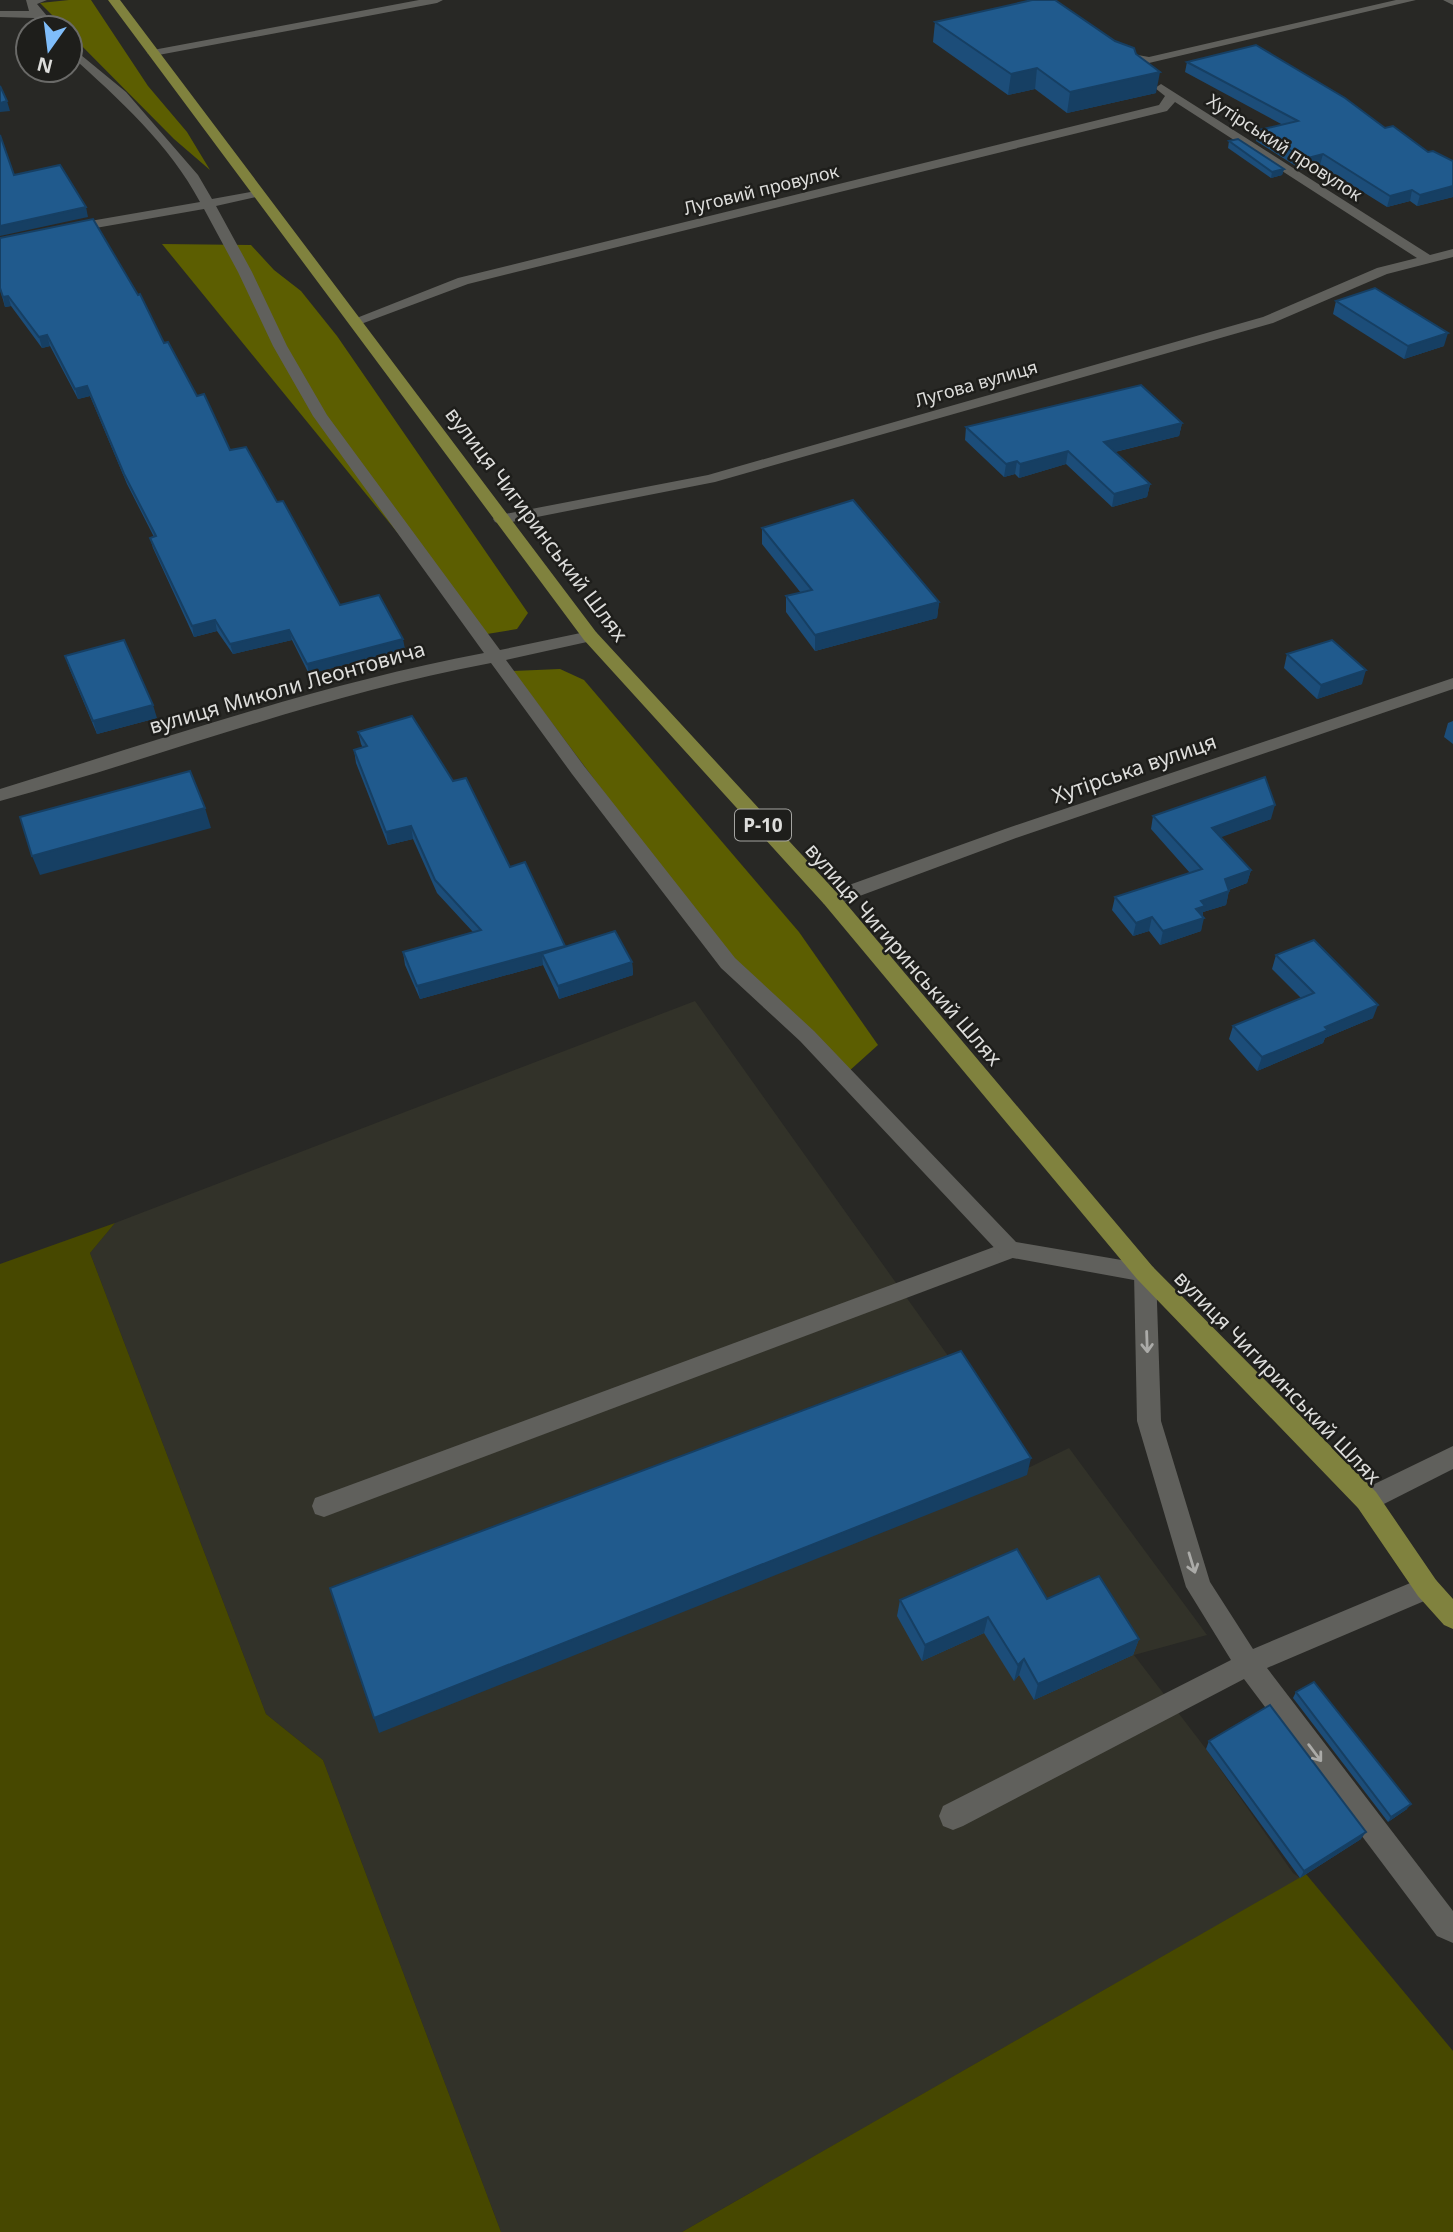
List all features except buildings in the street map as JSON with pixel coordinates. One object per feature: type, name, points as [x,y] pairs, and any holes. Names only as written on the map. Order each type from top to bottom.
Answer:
[{"type":"main road","name":"вулиця Чигиринський Шлях","points":[[114,0],[590,636],[831,899],[1146,1273],[1367,1500],[1427,1588],[1453,1617]]},
{"type":"street","points":[[153,52],[438,0]]},
{"type":"street","points":[[1108,50],[1118,57],[1149,60],[1410,0]]},
{"type":"street","points":[[3,14],[33,1]]},
{"type":"street","name":"Хутірський провулок","points":[[1149,60],[1139,66],[1145,77],[1428,259]]},
{"type":"street","points":[[84,61],[122,95],[194,178],[280,345],[320,415],[578,770],[728,963],[807,1036],[1010,1250]]},
{"type":"street","name":"Луговий провулок","points":[[356,321],[463,281],[1163,108],[1169,103],[1171,95]]},
{"type":"street","points":[[51,232],[256,193]]},
{"type":"street","name":"Лугова вулиця","points":[[501,519],[710,480],[1268,320],[1382,271],[1453,253]]},
{"type":"street","name":"вулиця Миколи Леонтовича","points":[[0,795],[372,682],[590,636]]},
{"type":"street","name":"Хутірська вулиця","points":[[831,899],[1012,833],[1453,683]]},
{"type":"street","points":[[324,1506],[1010,1250],[1146,1273],[1149,1421],[1199,1587],[1248,1664],[1447,1926],[1453,1929]]},
{"type":"street","points":[[1367,1500],[1453,1457]]},
{"type":"street","points":[[953,1816],[1248,1664],[1427,1588]]},
{"type":"shaded area","points":[[91,0],[148,86],[187,132],[210,170],[174,139],[84,48],[84,14],[51,14],[40,3]]},
{"type":"shaded area","points":[[162,244],[251,245],[274,270],[301,291],[337,336],[528,613],[517,629],[481,635]]},
{"type":"shaded area","points":[[560,669],[584,680],[799,932],[878,1045],[848,1072],[753,991],[513,671]]},
{"type":"shaded area","points":[[695,1001],[1028,1468],[1069,1448],[1207,1635],[1134,1655],[1206,1749],[1293,1873],[1300,1878],[682,2232],[501,2232],[323,1760],[266,1714],[90,1253],[115,1223]]},
{"type":"shaded area","points":[[115,1223],[90,1253],[266,1714],[323,1760],[501,2232],[0,2232],[0,1264]]},
{"type":"shaded area","points":[[1306,1874],[1453,2051],[1453,2232],[682,2232]]}]
